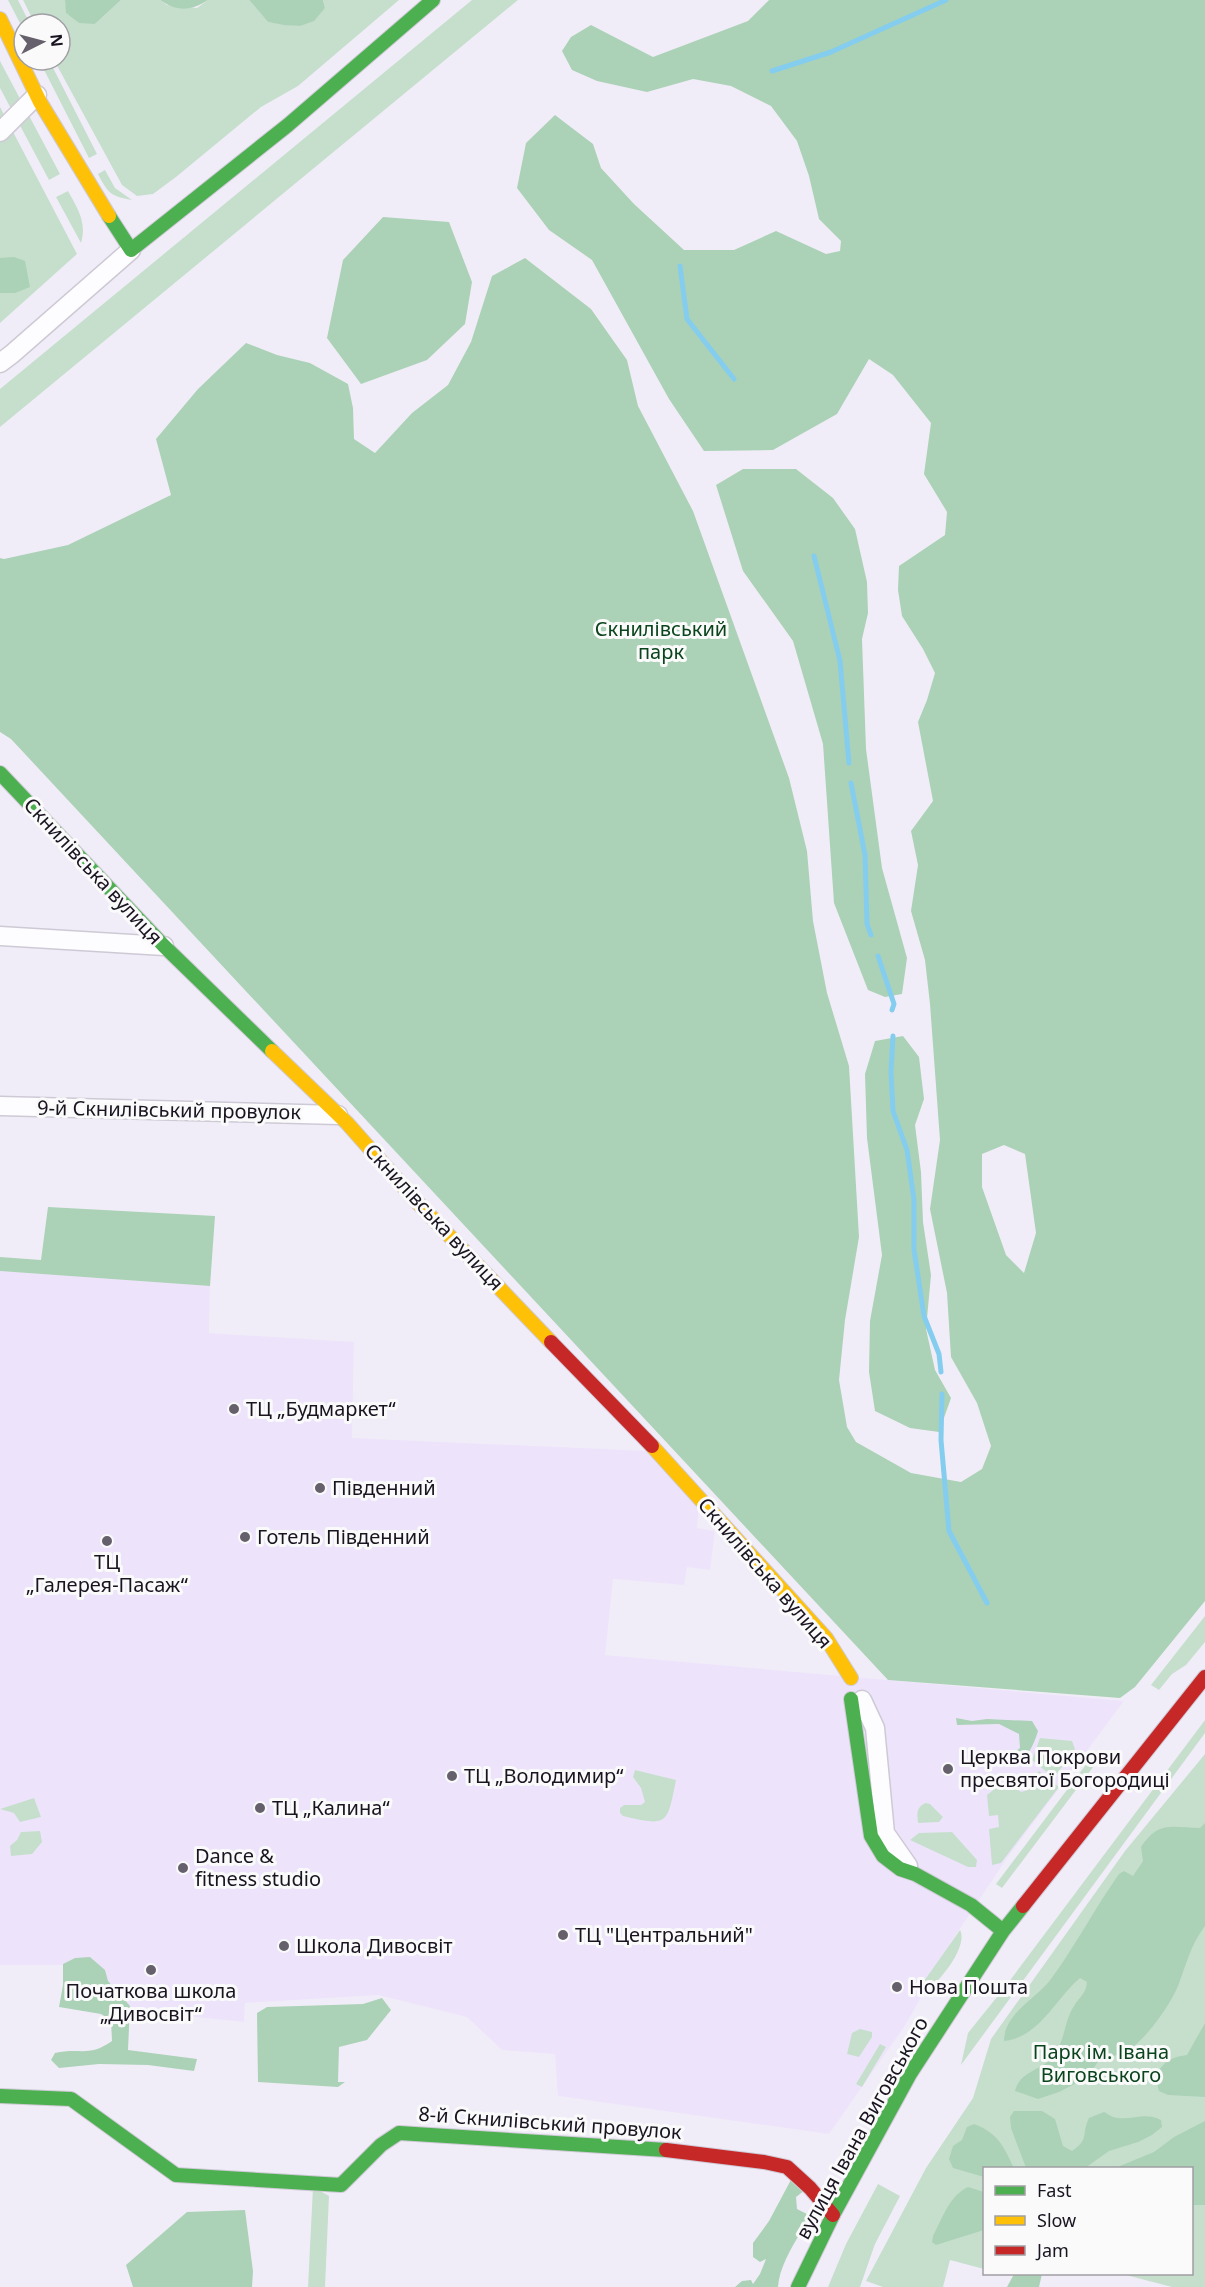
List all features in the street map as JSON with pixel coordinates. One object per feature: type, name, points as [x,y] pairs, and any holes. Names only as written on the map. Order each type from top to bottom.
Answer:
[{"type":"street","points":[[0,363],[131,250],[288,125],[433,0]]},
{"type":"street","points":[[0,19],[39,99],[93,192],[131,250]]},
{"type":"street","points":[[0,132],[39,99]]},
{"type":"street","name":"Скнилівська вулиця","points":[[0,773],[164,946],[338,1115],[417,1202],[706,1504],[826,1638],[850,1678]]},
{"type":"street","points":[[0,936],[164,946]]},
{"type":"street","name":"9-й Скнилівський провулок","points":[[0,1106],[338,1115]]},
{"type":"street","name":"вулиця Івана Виговського","points":[[798,2287],[832,2215],[924,2050],[1003,1931],[1205,1677]]},
{"type":"street","points":[[856,1700],[874,1728],[885,1833],[915,1874],[971,1905],[1003,1931]]},
{"type":"street","name":"8-й Скнилівський провулок","points":[[0,2096],[71,2099],[176,2175],[340,2185],[381,2145],[399,2133],[649,2148],[730,2156],[787,2167],[810,2188],[832,2215]]},
{"type":"shaded area","points":[[0,1271],[210,1286],[209,1333],[354,1342],[352,1438],[649,1451],[699,1505],[697,1528],[715,1531],[710,1570],[687,1567],[684,1585],[613,1579],[605,1655],[1124,1701],[1005,1861],[929,1975],[919,2001],[906,2024],[829,2134],[558,2096],[555,2054],[502,2050],[467,2017],[378,1995],[245,2003],[244,2022],[116,2009],[82,1965],[0,1965]]},
{"type":"green space","points":[[8,0],[18,0],[24,12],[14,12]]},
{"type":"green space","points":[[23,0],[65,0],[67,12],[29,12]]},
{"type":"green space","points":[[65,0],[121,0],[95,24],[79,23],[72,18],[72,12],[66,12]]},
{"type":"green space","points":[[121,0],[160,0],[167,5],[197,8],[208,0],[249,0],[268,22],[300,26],[325,8],[323,0],[399,0],[298,86],[261,107],[153,194],[137,196],[122,185],[61,72],[72,72],[72,16],[95,24]]},
{"type":"green space","points":[[160,0],[208,0],[184,9],[172,7]]},
{"type":"green space","points":[[249,0],[323,0],[325,8],[314,21],[300,26],[284,25],[268,22]]},
{"type":"green space","points":[[472,0],[518,0],[0,427],[0,389]]},
{"type":"green space","name":"Скнилівський парк","points":[[769,0],[1205,0],[1205,1601],[1135,1687],[1120,1698],[888,1680],[11,739],[0,732],[0,558],[68,545],[171,495],[156,439],[198,389],[246,343],[277,355],[310,363],[348,384],[353,408],[354,439],[375,453],[412,413],[448,385],[471,342],[492,276],[525,258],[591,309],[627,360],[638,406],[693,511],[789,778],[807,851],[813,921],[827,993],[849,1066],[859,1237],[845,1320],[839,1380],[847,1427],[856,1442],[911,1473],[961,1482],[982,1469],[991,1446],[977,1403],[951,1357],[947,1293],[930,1209],[940,1140],[925,960],[911,911],[918,865],[911,831],[933,801],[918,722],[935,673],[902,616],[898,590],[899,566],[945,535],[947,512],[924,474],[931,423],[893,375],[869,359],[837,414],[773,450],[704,451],[669,399],[592,260],[549,230],[517,188],[526,143],[555,115],[593,144],[601,168],[634,204],[684,250],[734,250],[776,231],[826,254],[840,251],[841,241],[819,219],[809,176],[797,141],[771,106],[731,86],[693,79],[647,92],[597,81],[572,70],[562,51],[571,37],[591,25],[653,57],[748,21]],"holes":[[[1004,1145],[1025,1154],[1036,1233],[1024,1273],[1006,1255],[982,1187],[982,1154]]]},
{"type":"green space","points":[[0,61],[60,174],[49,180],[0,88]]},
{"type":"green space","points":[[45,72],[55,72],[97,154],[89,158]]},
{"type":"green space","points":[[0,107],[77,254],[0,323]]},
{"type":"green space","points":[[105,170],[115,188],[132,200],[114,195],[107,190],[98,174]]},
{"type":"green space","points":[[68,191],[82,223],[81,243],[56,197]]},
{"type":"green space","points":[[383,217],[449,222],[472,282],[465,324],[427,360],[361,384],[327,338],[343,260]]},
{"type":"green space","points":[[14,257],[25,261],[30,287],[15,293],[0,293],[0,258]]},
{"type":"green space","points":[[743,469],[796,469],[833,498],[855,529],[867,582],[868,613],[862,639],[866,749],[882,868],[907,958],[902,994],[885,997],[868,990],[834,903],[823,744],[793,641],[743,571],[716,485]]},
{"type":"green space","points":[[903,1036],[919,1057],[924,1099],[915,1125],[921,1172],[923,1222],[931,1275],[926,1329],[935,1370],[951,1398],[939,1432],[910,1428],[875,1411],[869,1372],[870,1321],[882,1255],[867,1138],[865,1074],[875,1041]]},
{"type":"green space","points":[[48,1207],[215,1216],[210,1286],[0,1271],[0,1257],[41,1260]]},
{"type":"green space","points":[[1205,1616],[1205,1642],[1186,1665],[1172,1674],[1159,1690],[1151,1685]]},
{"type":"green space","points":[[956,1718],[972,1721],[987,1719],[1032,1721],[1038,1731],[1033,1745],[1020,1761],[1007,1766],[999,1766],[1020,1748],[1019,1734],[999,1724],[957,1725]]},
{"type":"green space","points":[[1205,1720],[1205,1733],[961,2065],[968,2033]]},
{"type":"green space","points":[[1040,1738],[1072,1741],[1075,1749],[1054,1778],[1032,1760]]},
{"type":"green space","points":[[1094,1754],[1100,1758],[1002,1888],[996,1884]]},
{"type":"green space","name":"Парк ім. Івана Виговського","points":[[1205,1754],[1205,2287],[1172,2287],[1126,2275],[1193,2275],[1193,2167],[983,2167],[983,2269],[950,2260],[943,2287],[883,2287],[866,2281],[926,2168],[973,2098],[991,2039],[1125,1851]]},
{"type":"green space","points":[[635,1770],[676,1780],[670,1806],[663,1819],[649,1821],[623,1816],[620,1813],[620,1808],[624,1805],[641,1805],[645,1802],[641,1788],[633,1777]]},
{"type":"green space","points":[[1039,1771],[1059,1787],[1001,1863],[992,1865],[989,1829],[999,1827],[998,1815],[989,1816],[987,1795],[997,1787],[1011,1784],[1021,1792],[1028,1790],[1030,1780]]},
{"type":"green space","points":[[34,1798],[41,1817],[20,1822],[14,1813],[0,1809]]},
{"type":"green space","points":[[926,1803],[943,1817],[939,1822],[918,1823],[919,1809]]},
{"type":"green space","points":[[1205,1823],[1205,1926],[1192,1947],[1170,2002],[1159,2018],[1134,2046],[1122,2053],[1099,2060],[1088,2077],[1059,2092],[1038,2099],[1015,2091],[1021,2079],[1047,2062],[1056,2052],[1068,2018],[1084,1992],[1087,1982],[1080,1978],[1037,2025],[1017,2038],[1004,2041],[1009,2022],[1051,1979],[1119,1874],[1124,1871],[1133,1876],[1143,1861],[1141,1847],[1147,1839],[1159,1829],[1166,1827],[1200,1828]]},
{"type":"green space","points":[[40,1831],[42,1842],[32,1854],[11,1856],[10,1846],[21,1832]]},
{"type":"green space","points":[[952,1832],[977,1860],[976,1867],[968,1867],[910,1840],[919,1833]]},
{"type":"green space","points":[[960,1930],[962,1937],[960,1946],[950,1965],[923,1994],[917,1991]]},
{"type":"green space","points":[[90,1957],[105,1970],[108,1981],[130,2006],[128,2050],[197,2059],[194,2071],[148,2065],[99,2064],[59,2068],[51,2060],[55,2053],[90,2051],[112,2041],[111,2020],[101,2014],[59,2007],[63,1985],[63,1964],[75,1958]]},
{"type":"green space","points":[[382,1998],[391,2010],[367,2040],[339,2047],[338,2082],[345,2082],[338,2087],[258,2082],[257,2013],[267,2007],[363,2004]]},
{"type":"green space","points":[[1205,2023],[1205,2097],[1168,2095],[1159,2091],[1155,2077],[1158,2072],[1168,2061],[1187,2055]]},
{"type":"green space","points":[[860,2029],[872,2032],[872,2037],[859,2057],[847,2054],[852,2033]]},
{"type":"green space","points":[[880,2044],[886,2047],[862,2087],[856,2084]]},
{"type":"green space","points":[[1014,2111],[1042,2111],[1055,2119],[1063,2146],[1072,2151],[1083,2140],[1089,2118],[1104,2112],[1116,2118],[1145,2116],[1155,2118],[1161,2120],[1162,2127],[1138,2142],[1109,2151],[1086,2167],[1026,2167],[1011,2128],[1010,2117]]},
{"type":"green space","points":[[1205,2121],[1205,2205],[1193,2205],[1193,2167],[1117,2167],[1154,2152],[1174,2137]]},
{"type":"green space","points":[[974,2124],[995,2136],[1013,2167],[983,2167],[983,2177],[953,2168],[949,2159],[953,2146],[962,2140],[967,2127]]},
{"type":"green space","points":[[793,2176],[805,2190],[796,2197],[797,2209],[809,2215],[806,2225],[786,2259],[778,2287],[735,2287],[742,2281],[751,2280],[753,2284],[760,2274],[766,2259],[760,2262],[753,2257],[753,2243],[769,2221]]},
{"type":"green space","points":[[878,2184],[900,2196],[875,2244],[860,2287],[828,2287],[846,2244]]},
{"type":"green space","points":[[313,2187],[329,2196],[325,2287],[308,2287]]},
{"type":"green space","points":[[968,2187],[983,2192],[983,2230],[936,2245],[932,2242],[933,2236],[947,2208],[961,2191]]},
{"type":"green space","points":[[245,2210],[253,2271],[252,2287],[133,2287],[126,2265],[187,2212]]},
{"type":"green space","points":[[1013,2275],[1042,2275],[1039,2287],[1007,2287]]},
{"type":"waterway","points":[[772,71],[831,52],[946,0]]},
{"type":"waterway","points":[[680,266],[687,319],[734,379]]},
{"type":"waterway","points":[[814,556],[840,661],[849,763]]},
{"type":"waterway","points":[[851,783],[865,855],[867,924],[871,935]]},
{"type":"waterway","points":[[878,956],[894,1004],[892,1010]]},
{"type":"waterway","points":[[893,1036],[891,1072],[893,1111],[907,1150],[914,1200],[914,1250],[924,1316],[939,1354],[941,1372]]},
{"type":"waterway","points":[[942,1394],[941,1440],[949,1531],[987,1603]]},
{"type":"traffic: fast","points":[[109,216],[131,250],[288,125],[433,0]]},
{"type":"traffic: fast","points":[[0,773],[164,946],[272,1051]]},
{"type":"traffic: fast","points":[[851,1699],[871,1836],[883,1856],[900,1869],[915,1874],[971,1905],[1003,1931]]},
{"type":"traffic: fast","points":[[798,2287],[833,2215],[910,2074],[1003,1931],[1023,1906]]},
{"type":"traffic: fast","points":[[0,2096],[71,2099],[176,2175],[341,2185],[381,2145],[399,2133],[666,2150]]},
{"type":"traffic: slow","points":[[0,19],[40,102],[109,216]]},
{"type":"traffic: slow","points":[[272,1051],[347,1123],[417,1202],[551,1342]]},
{"type":"traffic: slow","points":[[652,1446],[826,1638],[851,1678]]},
{"type":"traffic: jam","points":[[551,1342],[652,1446]]},
{"type":"traffic: jam","points":[[1023,1906],[1205,1677]]},
{"type":"traffic: jam","points":[[666,2150],[787,2167],[810,2188],[833,2215]]},
{"type":"place","name":"ТЦ „Будмаркет“","points":[[234,1409]]},
{"type":"place","name":"Південний","points":[[320,1488]]},
{"type":"place","name":"Готель Південний","points":[[245,1537]]},
{"type":"place","name":"ТЦ „Галерея-Пасаж“","points":[[107,1541]]},
{"type":"place","name":"Церква Покрови пресвятої Богородиці","points":[[948,1769]]},
{"type":"place","name":"ТЦ „Володимир“","points":[[452,1776]]},
{"type":"place","name":"ТЦ „Калина“","points":[[260,1808]]},
{"type":"place","name":"Dance & fitness studio","points":[[183,1868]]},
{"type":"place","name":"ТЦ \"Центральний\"","points":[[563,1935]]},
{"type":"place","name":"Школа Дивосвіт","points":[[284,1946]]},
{"type":"place","name":"Початкова школа „Дивосвіт“","points":[[151,1970]]},
{"type":"place","name":"Нова Пошта","points":[[897,1987]]}]
